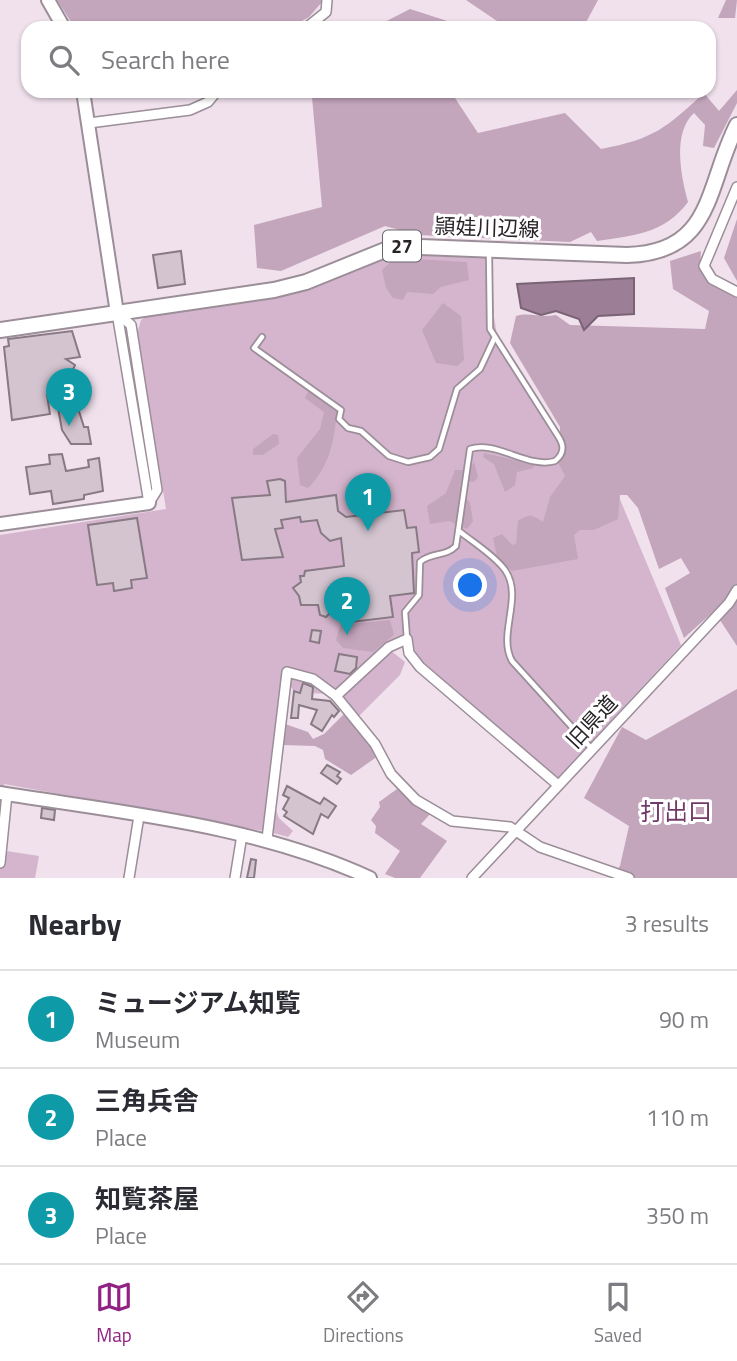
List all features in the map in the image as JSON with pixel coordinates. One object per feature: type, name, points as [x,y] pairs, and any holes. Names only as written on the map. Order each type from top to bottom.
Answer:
[{"type":"main road","name":"頴娃川辺線","points":[[0,330],[291,286],[395,246],[627,255],[653,253],[674,246],[687,236],[701,215],[737,125]]},
{"type":"street","points":[[48,0],[60,21]]},
{"type":"street","points":[[315,21],[326,12],[327,0]]},
{"type":"street","points":[[1,520],[149,503],[157,491],[131,324],[117,313],[84,98]]},
{"type":"street","points":[[89,123],[190,110],[211,98]]},
{"type":"street","points":[[737,187],[704,266],[712,279],[737,292]]},
{"type":"street","name":"旧県道","points":[[472,878],[729,603],[737,590]]},
{"type":"street","points":[[337,696],[390,648],[407,639],[409,653],[420,667],[558,785]]},
{"type":"street","points":[[267,839],[286,672],[313,679],[337,696],[375,744],[391,774],[416,800],[452,821],[494,824],[516,831],[540,847],[598,874],[629,878]]},
{"type":"street","points":[[0,863],[3,793],[267,839],[316,854],[370,878]]},
{"type":"street","points":[[129,878],[139,816]]},
{"type":"street","points":[[235,878],[242,835]]},
{"type":"lane","points":[[407,639],[405,612],[419,595],[420,562],[428,556],[454,549],[470,450],[481,449],[541,463],[555,461],[562,453],[563,444],[490,329],[489,250]]},
{"type":"lane","points":[[262,337],[254,348],[341,410],[339,419],[348,428],[361,431],[389,456],[408,462],[423,460],[439,449],[457,388],[480,369],[495,338]]},
{"type":"lane","points":[[459,531],[503,567],[509,578],[511,602],[507,646],[512,661],[591,748]]},
{"type":"shaded area","points":[[57,0],[322,2],[302,21],[70,21]]},
{"type":"shaded area","points":[[466,0],[598,0],[587,21],[497,21]]},
{"type":"shaded area","points":[[726,0],[737,0],[735,18],[718,18]]},
{"type":"shaded area","points":[[410,9],[447,21],[387,21]]},
{"type":"shaded area","points":[[737,90],[737,103],[714,148],[703,146],[705,125],[694,113],[687,122],[680,156],[688,202],[669,221],[648,231],[597,241],[591,232],[570,242],[418,235],[385,226],[281,271],[257,268],[254,225],[322,207],[312,98],[455,98],[478,133],[565,113],[601,149],[647,136],[669,123],[698,98],[708,98],[719,111]]},
{"type":"shaded area","points":[[737,219],[737,281],[724,258]]},
{"type":"shaded area","points":[[701,251],[705,275],[715,285],[737,298],[737,646],[714,611],[684,638],[665,588],[690,573],[681,558],[659,569],[638,508],[627,495],[620,495],[618,519],[594,530],[580,530],[574,535],[578,559],[512,571],[497,557],[493,538],[502,534],[512,545],[516,544],[518,521],[531,516],[543,522],[550,497],[565,476],[559,464],[560,427],[510,343],[516,316],[556,315],[570,325],[705,329],[709,311],[673,289],[670,261]]},
{"type":"shaded area","points":[[395,255],[492,258],[497,335],[566,445],[619,497],[681,645],[558,778],[554,778],[417,659],[410,634],[331,692],[293,690],[288,683],[264,831],[4,784],[0,824],[0,535],[166,509],[137,334],[141,320],[147,316],[295,294]]},
{"type":"shaded area","points":[[395,258],[467,262],[469,280],[441,287],[433,294],[407,292],[403,300],[393,298],[386,288],[382,270]]},
{"type":"shaded area","points":[[634,278],[634,314],[598,316],[584,330],[579,319],[556,311],[541,315],[521,308],[517,284]]},
{"type":"shaded area","points":[[443,303],[461,316],[464,360],[457,366],[436,363],[422,330]]},
{"type":"shaded area","points":[[308,391],[337,412],[326,462],[308,488],[300,485],[297,458],[320,429],[324,412],[305,398]]},
{"type":"shaded area","points":[[273,434],[278,435],[279,444],[263,455],[253,455],[253,449]]},
{"type":"shaded area","points":[[484,453],[533,464],[534,468],[517,472],[515,485],[505,492],[494,464],[483,457]]},
{"type":"shaded area","points":[[474,462],[478,477],[474,482],[461,480],[460,495],[470,502],[473,521],[467,529],[449,521],[430,524],[427,506],[446,493],[455,470],[469,470]]},
{"type":"shaded area","points":[[390,620],[394,635],[373,652],[343,648],[336,640],[340,625]]},
{"type":"shaded area","points":[[390,650],[405,662],[400,675],[359,716],[340,696]]},
{"type":"shaded area","points":[[737,689],[737,878],[611,878],[620,866],[629,826],[584,798],[622,727],[646,740]]},
{"type":"shaded area","points":[[346,712],[378,756],[351,775],[325,759],[323,750],[315,746],[283,745],[285,724],[308,732],[313,739],[324,734]]},
{"type":"shaded area","points":[[397,789],[431,813],[421,824],[447,841],[420,878],[395,878],[385,874],[400,851],[375,833],[376,826],[371,820],[380,807],[379,802]]},
{"type":"shaded area","points":[[274,805],[279,818],[293,831],[288,837],[270,832]]},
{"type":"shaded area","points":[[0,850],[39,856],[35,878],[0,878]]},
{"type":"building","points":[[181,251],[185,284],[158,288],[153,255]]},
{"type":"building","points":[[72,331],[80,357],[66,359],[75,365],[69,379],[65,376],[52,381],[54,394],[47,395],[50,414],[12,420],[4,347],[9,346],[8,339]]},
{"type":"building","points":[[77,405],[84,427],[88,427],[91,444],[71,444],[62,430],[58,408]]},
{"type":"building","points":[[62,454],[66,471],[89,467],[88,460],[99,458],[103,491],[84,495],[84,499],[53,504],[51,491],[30,494],[26,467],[50,464],[49,455]]},
{"type":"building","points":[[267,481],[285,481],[286,502],[336,495],[338,511],[346,517],[404,510],[407,528],[416,527],[419,552],[412,553],[414,593],[390,596],[393,617],[343,623],[340,603],[326,617],[320,615],[318,605],[301,605],[293,588],[301,582],[300,576],[304,576],[305,571],[344,566],[341,538],[330,541],[321,533],[317,520],[301,522],[300,517],[281,520],[283,528],[275,529],[283,557],[242,560],[232,498],[270,495]]},
{"type":"building","points":[[137,518],[147,578],[131,580],[132,588],[114,591],[113,583],[97,585],[88,525]]},
{"type":"building","points":[[312,630],[321,631],[319,643],[310,641]]},
{"type":"building","points":[[339,654],[357,657],[356,668],[350,674],[335,671]]},
{"type":"building","points":[[303,683],[313,687],[312,699],[330,701],[339,711],[334,717],[332,715],[322,731],[311,724],[317,710],[299,705],[298,718],[291,718],[294,691],[300,693]]},
{"type":"building","points":[[327,765],[340,772],[337,776],[341,779],[337,784],[321,773]]},
{"type":"building","points":[[287,786],[320,804],[324,798],[336,806],[328,818],[321,814],[313,834],[284,816],[287,812],[283,809],[289,798],[283,795]]},
{"type":"building","points":[[42,808],[55,810],[54,820],[41,818]]},
{"type":"building","points":[[251,859],[256,860],[254,878],[247,878]]},
{"type":"place","name":"知覧茶屋","points":[[69,426]]},
{"type":"place","name":"ミュージアム知覧","points":[[368,531]]},
{"type":"place","name":"三角兵舎","points":[[347,635]]},
{"type":"district","name":"打出口","points":[[676,812]]}]
